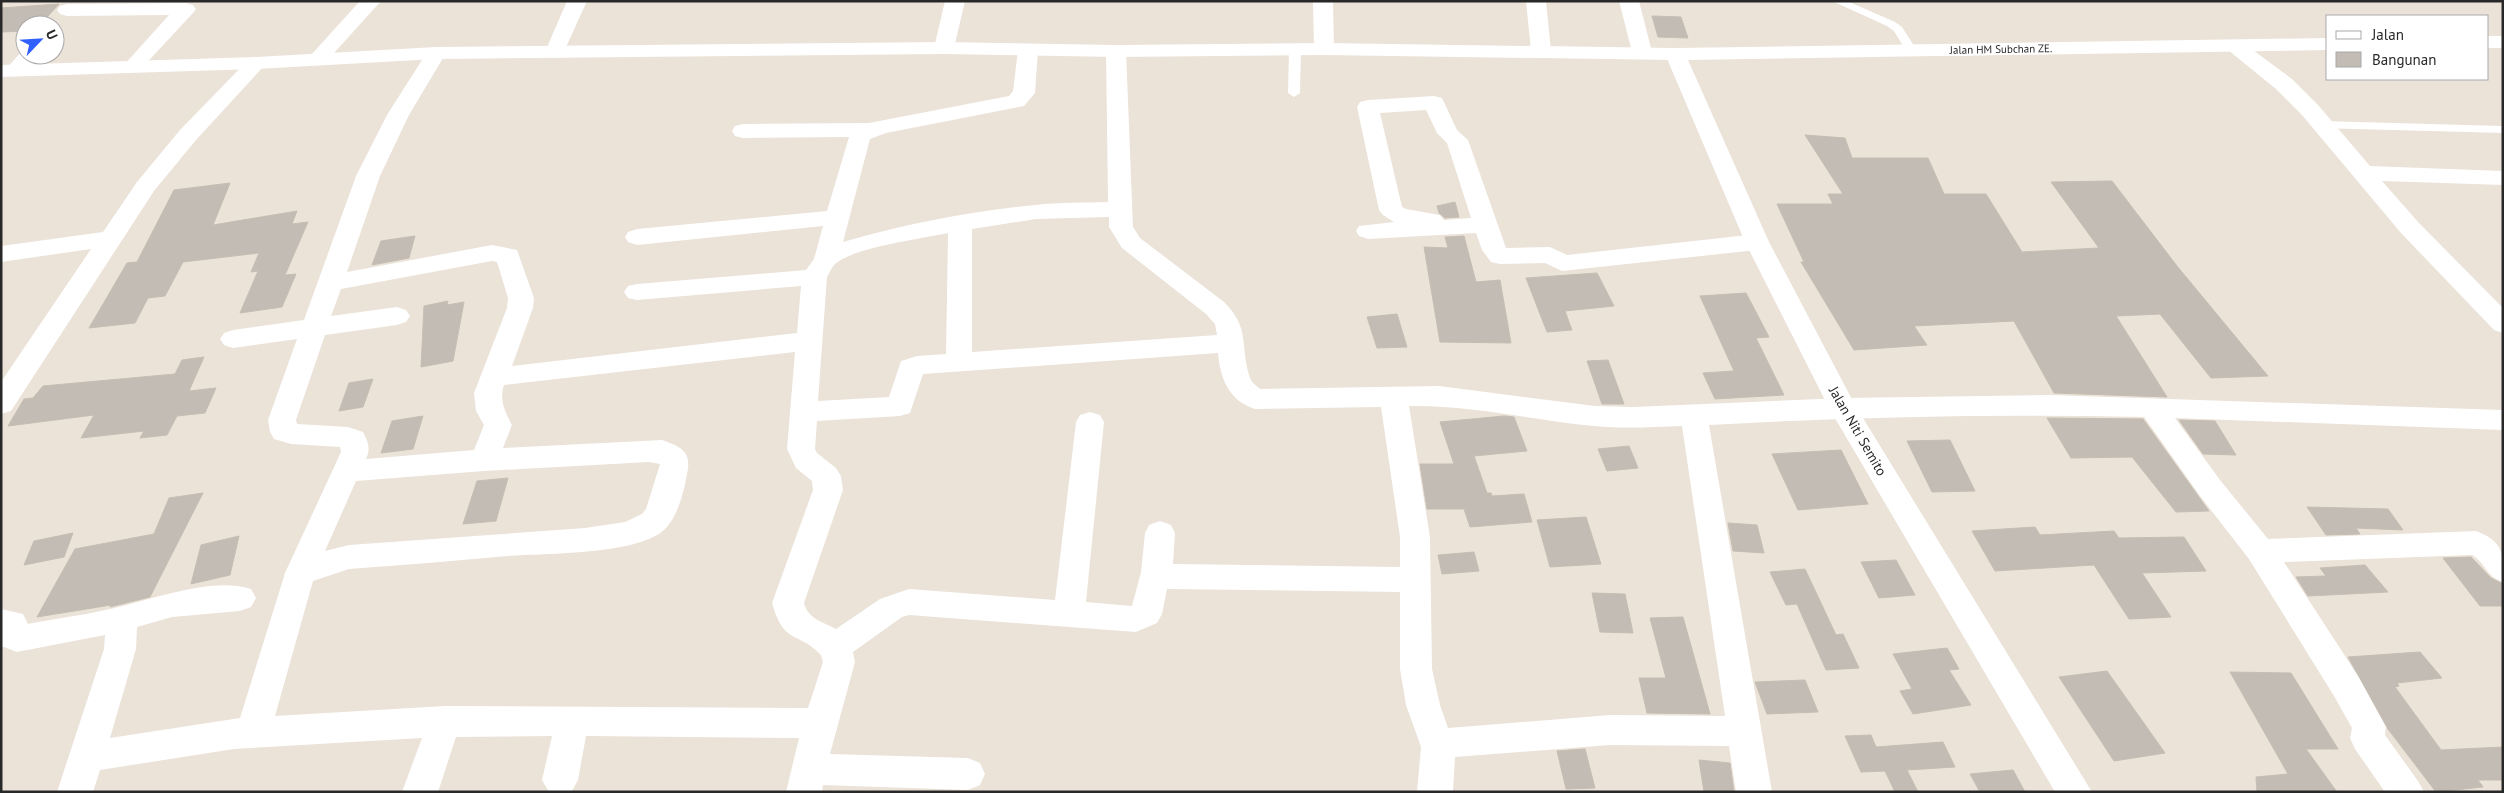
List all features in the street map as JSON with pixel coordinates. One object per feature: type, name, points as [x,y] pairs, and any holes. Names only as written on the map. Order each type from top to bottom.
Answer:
[{"type":"street","points":[[318,59],[371,1]]},
{"type":"street","points":[[555,52],[577,1]]},
{"type":"street","points":[[944,48],[955,1]]},
{"type":"street","points":[[1323,1],[1324,49]]},
{"type":"street","points":[[1536,1],[1541,51]]},
{"type":"street","points":[[1629,1],[1642,52]]},
{"type":"street","points":[[62,15],[71,5],[189,5]]},
{"type":"street","points":[[132,66],[189,5]]},
{"type":"street","points":[[2489,42],[2503,42]]},
{"type":"street","name":"Jalan HM Subchan ZE.","points":[[16,65],[132,66],[256,63],[436,53],[944,48],[1116,51],[1324,49],[1642,52],[1675,54],[2326,44]]},
{"type":"street","points":[[2235,46],[2284,84],[2322,125],[2410,228],[2503,324]]},
{"type":"street","points":[[743,131],[870,130],[1016,102],[1024,93],[1028,50]]},
{"type":"street","points":[[1116,51],[1121,227],[1125,236],[1141,251],[1215,308],[1230,326],[1230,343],[1239,387],[1247,395],[1255,399],[1439,396],[1595,416],[1694,416],[1843,408],[2152,407],[2503,420]]},
{"type":"street","points":[[253,732],[300,573],[355,452],[353,439],[340,436],[291,434],[284,432],[281,427],[282,420],[368,176],[383,144],[436,53]]},
{"type":"street","name":"Jalan Niti Semito","points":[[1675,54],[1757,242],[1843,408],[2074,792]]},
{"type":"street","points":[[1,404],[145,187],[166,160],[256,63]]},
{"type":"street","points":[[1434,227],[1432,220],[1400,216],[1390,210],[1368,108],[1434,103],[1448,133],[1458,140],[1494,250],[1500,256],[1550,255],[1562,263],[1757,242]]},
{"type":"street","points":[[870,130],[857,141],[820,268],[809,342],[800,449],[802,455],[822,471],[828,482],[828,490],[788,603],[789,612],[793,620],[800,627],[832,641],[836,647],[839,662],[820,723],[806,780],[968,774]]},
{"type":"street","points":[[2364,173],[2503,178]]},
{"type":"street","points":[[637,292],[820,268],[857,245],[960,223],[1036,212],[1120,209]]},
{"type":"street","points":[[637,237],[836,217]]},
{"type":"street","points":[[959,363],[960,223]]},
{"type":"street","points":[[1368,231],[1485,225]]},
{"type":"street","points":[[1,254],[110,239]]},
{"type":"street","points":[[330,283],[492,253],[508,256],[521,298],[520,308],[488,399],[490,411],[498,425],[484,460]]},
{"type":"street","points":[[232,339],[397,316]]},
{"type":"street","points":[[496,377],[809,342]]},
{"type":"street","points":[[804,412],[900,406],[911,368],[917,366],[1084,352],[1230,343]]},
{"type":"street","points":[[1394,398],[1415,537],[1416,669],[1423,704],[1438,747],[1435,792]]},
{"type":"street","points":[[2152,407],[2210,488],[2260,551],[2346,686],[2369,728],[2367,738],[2370,743],[2406,792]]},
{"type":"street","points":[[1694,416],[1754,792]]},
{"type":"street","points":[[1068,614],[1090,422]]},
{"type":"street","points":[[300,573],[319,565],[349,557],[582,539],[636,530],[654,522],[659,516],[675,468],[674,459],[662,451],[484,460],[346,471]]},
{"type":"street","points":[[836,647],[891,608],[909,602],[1068,614],[1142,617],[1146,614],[1152,579],[1156,576],[1160,533]]},
{"type":"street","points":[[2260,551],[2476,543],[2487,549],[2503,570]]},
{"type":"street","points":[[1156,576],[1416,580]]},
{"type":"street","points":[[1,622],[12,624],[11,636],[18,639],[122,619],[172,604],[240,598]]},
{"type":"street","points":[[75,792],[120,649],[122,619]]},
{"type":"street","points":[[87,757],[253,732],[445,721],[572,720],[820,723]]},
{"type":"street","points":[[560,780],[572,720]]},
{"type":"street","points":[[420,792],[445,721]]},
{"type":"street","points":[[1438,747],[1459,741],[1610,730],[1745,731]]},
{"type":"lane","points":[[1837,1],[1891,24],[1898,29],[1910,49]]},
{"type":"lane","points":[[1294,93],[1295,49]]},
{"type":"lane","points":[[2322,125],[2502,130]]},
{"type":"building","points":[[59,4],[49,15],[15,15],[15,31],[1,32],[1,8]]},
{"type":"building","points":[[1652,16],[1681,17],[1688,38],[1658,37]]},
{"type":"building","points":[[1805,135],[1845,138],[1852,158],[1928,158],[1944,194],[1986,194],[2022,252],[2099,248],[2051,182],[2112,181],[2177,266],[2268,376],[2211,378],[2160,314],[2116,316],[2167,397],[2054,393],[2014,321],[1914,326],[1927,345],[1854,350],[1801,262],[1804,262],[1777,204],[1833,204],[1828,194],[1843,194]]},
{"type":"building","points":[[230,183],[213,225],[297,211],[292,224],[308,222],[285,275],[296,274],[282,307],[240,313],[258,271],[251,272],[259,253],[183,262],[165,296],[148,298],[135,323],[89,328],[127,263],[137,262],[174,190]]},
{"type":"building","points":[[1455,202],[1459,217],[1445,218],[1439,213],[1437,206]]},
{"type":"building","points":[[415,236],[409,258],[372,265],[381,241]]},
{"type":"building","points":[[1464,236],[1476,282],[1500,280],[1511,343],[1440,342],[1424,247],[1448,248],[1445,237]]},
{"type":"building","points":[[1597,273],[1614,306],[1565,311],[1572,330],[1547,332],[1526,278]]},
{"type":"building","points":[[1746,293],[1769,337],[1756,338],[1784,395],[1715,399],[1703,373],[1734,371],[1700,296]]},
{"type":"building","points":[[448,301],[447,305],[464,302],[453,361],[421,367],[424,306]]},
{"type":"building","points":[[1397,314],[1407,347],[1377,348],[1367,317]]},
{"type":"building","points":[[204,357],[189,391],[216,388],[205,413],[177,416],[167,435],[140,438],[144,431],[81,438],[94,415],[8,426],[24,399],[33,398],[43,386],[175,374],[182,360]]},
{"type":"building","points":[[1608,360],[1624,404],[1602,404],[1587,361]]},
{"type":"building","points":[[373,379],[363,407],[339,411],[349,383]]},
{"type":"building","points":[[423,416],[413,449],[381,453],[392,421]]},
{"type":"building","points":[[1504,416],[1514,417],[1527,451],[1474,456],[1487,493],[1491,493],[1492,496],[1524,494],[1532,522],[1470,527],[1464,509],[1427,509],[1420,464],[1454,464],[1440,422]]},
{"type":"building","points":[[2047,418],[2143,419],[2209,511],[2176,512],[2132,457],[2071,458]]},
{"type":"building","points":[[2179,420],[2215,421],[2236,455],[2203,454]]},
{"type":"building","points":[[1950,440],[1975,491],[1932,492],[1907,441]]},
{"type":"building","points":[[1629,446],[1638,468],[1607,471],[1598,449]]},
{"type":"building","points":[[1841,450],[1868,504],[1798,510],[1772,454]]},
{"type":"building","points":[[508,478],[496,521],[463,524],[477,481]]},
{"type":"building","points":[[203,493],[150,597],[110,607],[111,605],[37,617],[75,549],[154,534],[169,498]]},
{"type":"building","points":[[2307,507],[2388,509],[2403,530],[2356,528],[2360,534],[2326,535]]},
{"type":"building","points":[[1586,517],[1601,564],[1550,567],[1537,520]]},
{"type":"building","points":[[1728,523],[1757,525],[1764,553],[1733,551]]},
{"type":"building","points":[[2035,527],[2040,535],[2114,531],[2119,538],[2184,537],[2206,571],[2142,573],[2171,617],[2129,619],[2094,565],[1995,571],[1972,531]]},
{"type":"building","points":[[73,533],[64,557],[24,565],[34,541]]},
{"type":"building","points":[[239,536],[230,575],[191,584],[201,545]]},
{"type":"building","points":[[1474,552],[1479,571],[1442,574],[1438,555]]},
{"type":"building","points":[[2471,557],[2491,578],[2503,584],[2503,606],[2480,606],[2443,558]]},
{"type":"building","points":[[1896,560],[1915,595],[1879,598],[1861,562]]},
{"type":"building","points":[[2365,565],[2388,592],[2308,596],[2296,577],[2326,576],[2320,568]]},
{"type":"building","points":[[1805,569],[1836,635],[1843,634],[1859,668],[1826,670],[1797,604],[1786,605],[1770,572]]},
{"type":"building","points":[[1592,593],[1625,594],[1633,633],[1600,632]]},
{"type":"building","points":[[1683,617],[1710,714],[1647,713],[1639,678],[1666,678],[1650,618]]},
{"type":"building","points":[[1947,648],[1959,669],[1949,670],[1971,705],[1913,714],[1900,691],[1912,689],[1893,654]]},
{"type":"building","points":[[2420,652],[2442,678],[2397,683],[2399,686],[2395,687],[2441,750],[2503,747],[2503,780],[2478,780],[2483,787],[2436,792],[2388,729],[2348,657]]},
{"type":"building","points":[[2107,671],[2165,753],[2114,761],[2059,677]]},
{"type":"building","points":[[2230,672],[2291,673],[2338,749],[2306,749],[2337,792],[2257,792],[2256,777],[2288,774]]},
{"type":"building","points":[[1805,680],[1818,712],[1767,714],[1755,682]]},
{"type":"building","points":[[1871,735],[1876,747],[1943,742],[1955,767],[1907,770],[1918,792],[1895,792],[1885,771],[1861,772],[1845,736]]},
{"type":"building","points":[[1585,749],[1595,788],[1566,789],[1557,751]]},
{"type":"building","points":[[1699,760],[1730,763],[1734,792],[1704,792]]},
{"type":"building","points":[[2013,770],[2025,792],[1980,792],[1970,774]]}]
